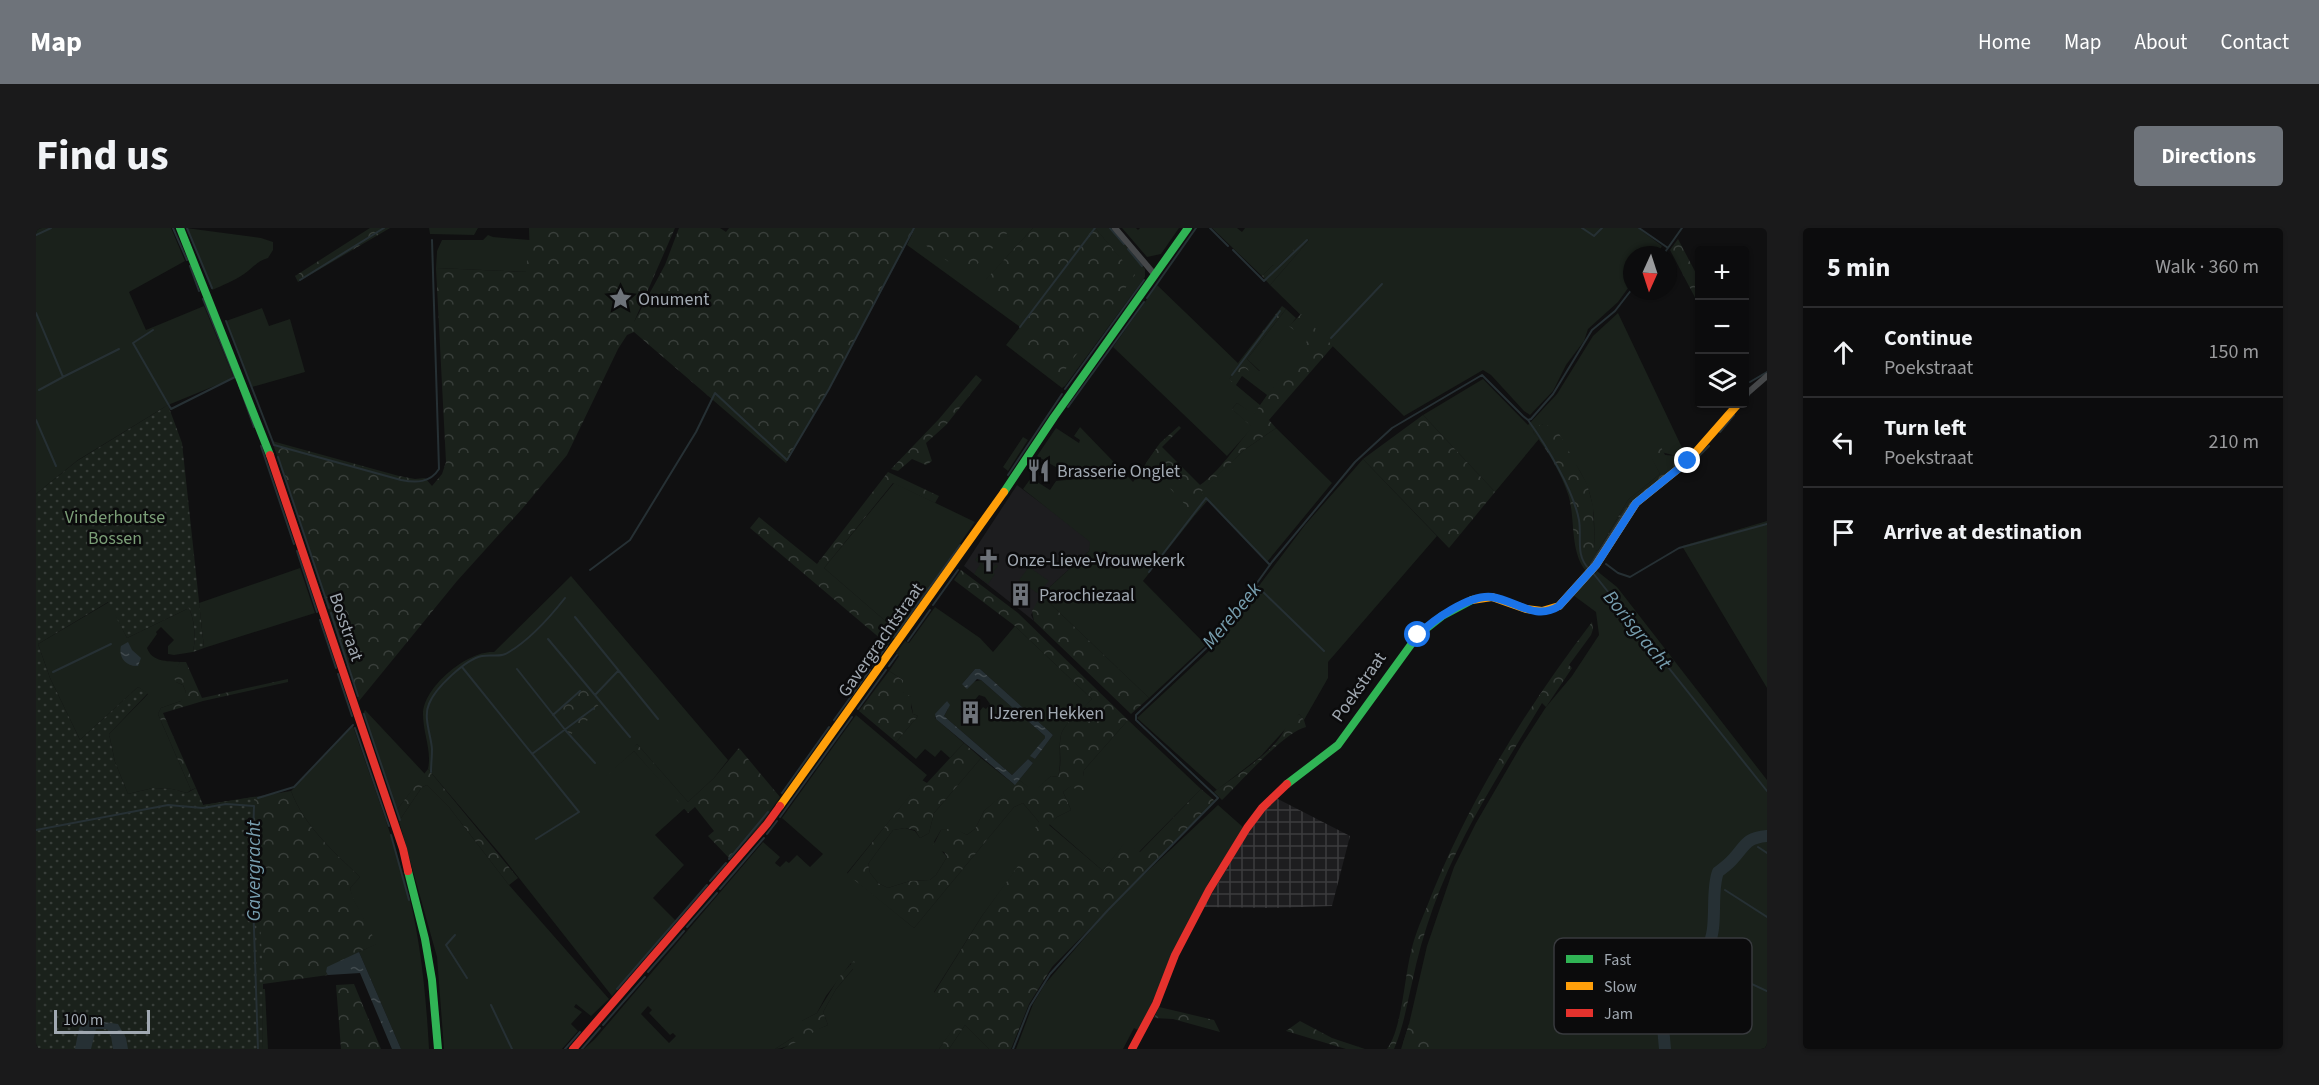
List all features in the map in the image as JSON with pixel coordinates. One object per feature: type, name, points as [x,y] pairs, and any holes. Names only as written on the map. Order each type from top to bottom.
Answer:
[{"type":"street","name":"Bosstraat","points":[[180,228],[261,428],[403,849],[425,939],[432,980],[438,1049]]},
{"type":"street","points":[[1115,228],[1155,275]]},
{"type":"street","name":"Gavergrachtstraat","points":[[573,1049],[767,824],[956,562],[1070,394],[1188,228]]},
{"type":"street","points":[[1749,392],[1767,376]]},
{"type":"street","name":"Poekstraat","points":[[1132,1049],[1156,1004],[1175,955],[1209,890],[1247,828],[1262,808],[1295,776],[1338,745],[1418,635],[1450,611],[1484,597],[1492,597],[1538,612],[1551,611],[1559,606],[1590,571],[1636,503],[1688,461],[1734,408]]},
{"type":"shaded area","points":[[1017,485],[1086,537],[1091,546],[1089,551],[1041,595],[1031,615],[1034,621],[964,566]]},
{"type":"shaded area","points":[[1276,798],[1350,836],[1332,906],[1204,907],[1243,841],[1266,808]]},
{"type":"green space","points":[[36,228],[171,228],[185,261],[129,292],[146,330],[204,306],[234,378],[168,405],[78,460],[36,494]]},
{"type":"green space","points":[[186,228],[261,238],[273,242],[273,250],[268,258],[247,272],[212,290]]},
{"type":"green space","points":[[370,228],[390,228],[298,282],[295,276]]},
{"type":"green space","points":[[429,228],[478,228],[474,235],[430,234]]},
{"type":"green space","points":[[529,228],[675,228],[634,322],[665,265],[679,228],[720,228],[726,232],[729,228],[915,228],[829,389],[786,463],[634,332],[627,335],[567,455],[457,581],[359,701],[272,441],[399,476],[425,478],[432,486],[442,474],[446,462],[436,268],[526,272],[527,260],[530,260]]},
{"type":"green space","points":[[915,228],[1033,228],[986,280],[1134,275],[1095,228],[1112,228],[1145,269],[1145,277],[1062,388],[1006,345],[1020,327],[907,245]]},
{"type":"green space","points":[[927,228],[1012,228],[967,275],[921,242]]},
{"type":"green space","points":[[1033,228],[1095,228],[1135,275],[1059,378],[1021,349],[1025,331],[1021,324],[980,286]]},
{"type":"green space","points":[[1122,228],[1138,230],[1140,228],[1179,228],[1161,254],[1147,257]]},
{"type":"green space","points":[[1212,228],[1237,228],[1242,232],[1245,228],[1638,228],[1662,246],[1623,246],[1623,295],[1588,329],[1584,341],[1566,365],[1553,391],[1530,415],[1491,375],[1483,370],[1404,416],[1270,285],[1309,240],[1306,238],[1276,268],[1273,265],[1262,276]]},
{"type":"green space","points":[[488,235],[530,240],[530,260],[527,272],[436,268],[437,251],[442,240],[483,240]]},
{"type":"green space","points":[[1306,237],[1309,240],[1270,285],[1262,276],[1273,265],[1277,267]]},
{"type":"green space","points":[[1678,239],[1695,271],[1695,297],[1677,263],[1677,246],[1673,246]]},
{"type":"green space","points":[[1157,285],[1241,366],[1229,379],[1245,368],[1260,371],[1247,359],[1286,309],[1296,318],[1290,326],[1308,341],[1254,415],[1237,403],[1232,409],[1253,427],[1227,456],[1113,347]],"holes":[[[1242,376],[1267,395],[1260,405],[1236,385]]]},
{"type":"green space","points":[[1282,306],[1286,309],[1247,359],[1260,372],[1256,376],[1245,368],[1232,382],[1229,379],[1240,366],[1238,363]]},
{"type":"green space","points":[[262,308],[269,326],[290,319],[305,372],[252,387],[226,321]]},
{"type":"green space","points":[[1618,313],[1686,456],[1684,460],[1647,448],[1660,474],[1628,500],[1598,551],[1595,550],[1592,503],[1585,480],[1573,460],[1542,424],[1533,432],[1539,439],[1495,492],[1423,415],[1483,379],[1528,425],[1557,394],[1593,336]]},
{"type":"green space","points":[[1301,314],[1333,346],[1269,420],[1276,428],[1244,450],[1201,492],[1208,500],[1195,515],[1146,463],[1160,443],[1179,426],[1181,428],[1162,447],[1200,485],[1214,473],[1252,427],[1232,409],[1237,403],[1254,414],[1307,341],[1289,326]]},
{"type":"green space","points":[[976,375],[982,380],[946,425],[926,443],[932,461],[926,465],[912,459],[898,471],[891,469],[939,419]]},
{"type":"green space","name":"Vinderhoutse Bossen","points":[[168,405],[182,443],[204,648],[193,652],[193,618],[189,608],[127,638],[108,602],[38,644],[50,678],[80,740],[138,687],[148,693],[109,734],[115,762],[128,794],[153,788],[187,793],[196,788],[203,805],[254,797],[263,980],[262,1049],[36,1049],[36,494],[77,461]]},
{"type":"green space","points":[[1423,415],[1495,492],[1449,548],[1363,459]]},
{"type":"green space","points":[[1541,424],[1556,428],[1587,484],[1593,506],[1595,550],[1598,551],[1628,500],[1660,474],[1646,448],[1654,445],[1661,447],[1665,455],[1677,456],[1684,460],[1657,483],[1586,571],[1577,553],[1570,503],[1565,486],[1553,462],[1533,432]]},
{"type":"green space","points":[[1080,427],[1133,482],[1158,446],[1201,491],[1244,450],[1276,428],[1332,483],[1267,562],[1207,500],[1143,581],[1206,645],[1149,698],[1041,595],[1089,551],[1090,542],[1023,489],[1031,478],[1050,490],[1056,481],[1076,479],[1037,456],[1056,428],[1079,443],[1080,440],[1074,436]]},
{"type":"green space","points":[[1023,437],[1028,440],[1008,471],[1003,467]]},
{"type":"green space","points":[[1363,459],[1437,536],[1328,662],[1328,678],[1304,720],[1299,714],[1261,756],[1217,790],[1137,718],[1211,649],[1305,525]]},
{"type":"green space","points":[[888,472],[939,496],[935,503],[893,483],[824,568],[898,632],[888,645],[750,528],[759,517],[817,564]]},
{"type":"green space","points":[[894,483],[975,522],[898,632],[824,568]]},
{"type":"green space","points":[[1767,521],[1767,688],[1682,546]]},
{"type":"green space","points":[[978,556],[984,561],[982,564],[987,567],[985,570],[988,572],[996,564],[998,566],[988,584],[974,574],[980,564],[975,560]]},
{"type":"green space","points":[[1029,567],[1049,581],[1037,593],[1019,580]]},
{"type":"green space","points":[[300,568],[315,613],[204,648],[199,603]]},
{"type":"green space","points":[[961,570],[1018,613],[1128,720],[1084,770],[1083,776],[1087,788],[1079,790],[1071,786],[1063,792],[1071,810],[1057,817],[1049,825],[1103,871],[1125,842],[1140,852],[1201,789],[1215,801],[1052,967],[1029,1004],[1011,1049],[989,1049],[965,1025],[949,1049],[939,1049],[959,1020],[934,993],[982,916],[1036,841],[1031,834],[1039,822],[1023,803],[1014,807],[914,928],[847,874],[922,780],[927,783],[964,743],[981,758],[934,813],[929,833],[920,838],[915,830],[905,828],[893,830],[868,864],[870,873],[878,883],[888,888],[910,881],[930,880],[936,875],[947,857],[944,852],[932,848],[941,830],[954,828],[967,835],[975,829],[984,811],[1019,780],[1034,791],[1051,776],[1058,777],[1061,735],[1074,716],[1092,699],[1015,626],[954,580]]},
{"type":"green space","points":[[1597,571],[1617,587],[1767,780],[1767,1049],[1401,1049],[1427,946],[1454,867],[1476,823],[1522,744],[1599,635],[1596,612],[1573,595]]},
{"type":"green space","points":[[571,576],[728,760],[714,778],[688,802],[637,744],[604,777],[634,751],[685,808],[655,835],[684,865],[653,898],[676,921],[612,996],[501,855],[428,769],[429,755],[423,714],[430,693],[449,672],[460,664],[483,653],[494,652]]},
{"type":"green space","points":[[1041,595],[1149,698],[1131,714],[1034,621],[1032,611]]},
{"type":"green space","points":[[109,602],[127,638],[189,608],[193,618],[193,652],[168,654],[168,646],[174,640],[161,627],[147,648],[149,653],[156,658],[180,662],[176,670],[176,682],[183,685],[186,692],[181,701],[161,708],[158,714],[191,790],[187,793],[153,788],[128,794],[115,762],[109,734],[148,694],[138,687],[80,740],[50,678],[38,644]]},
{"type":"green space","points":[[935,607],[980,638],[993,652],[1015,626],[1092,699],[1070,721],[1061,735],[1058,777],[1051,776],[1034,792],[1019,780],[1033,763],[1028,759],[1012,775],[944,716],[948,709],[947,701],[935,718],[964,743],[950,758],[941,750],[935,757],[925,749],[916,759],[896,742],[918,716],[913,714],[910,696],[906,696],[903,692],[903,680],[889,671],[899,656],[896,653],[905,641],[909,643]],"holes":[[[975,669],[980,669],[1053,735],[1035,759],[1031,756],[1045,736],[981,680],[962,684]],[[979,695],[985,697],[990,704],[986,709],[983,707],[973,719],[975,721],[971,726],[961,717]]]},
{"type":"green space","points":[[1592,622],[1591,635],[1569,665],[1572,668],[1546,707],[1542,703],[1482,803],[1455,855],[1427,927],[1403,1024],[1394,1049],[1387,1049],[1399,1017],[1415,936],[1459,833],[1520,724]]},
{"type":"green space","points":[[180,662],[186,662],[202,698],[288,679],[288,682],[203,701],[163,713],[196,788],[191,790],[158,714],[161,708],[181,701],[186,692],[183,685],[176,682],[172,675]]},
{"type":"green space","points":[[889,671],[903,680],[903,692],[913,698],[911,707],[913,714],[918,716],[896,742],[859,711]]},
{"type":"green space","points":[[582,686],[601,709],[570,735],[551,711]]},
{"type":"green space","points":[[365,710],[425,774],[396,811],[363,714]]},
{"type":"green space","points":[[1299,714],[1306,727],[1274,748],[1222,800],[1214,792],[1267,752],[1283,732],[1287,723]]},
{"type":"green space","points":[[856,715],[927,775],[847,873],[914,928],[1014,807],[1023,803],[1039,822],[1037,841],[982,916],[934,992],[960,1020],[939,1049],[782,1049],[828,1025],[823,1012],[836,989],[853,969],[851,963],[826,996],[817,1013],[802,1021],[794,1037],[775,1049],[584,1049],[763,842],[780,857],[775,863],[780,867],[786,861],[789,863],[797,855],[810,867],[823,854],[782,818]],"holes":[[[648,1006],[652,1010],[649,1013],[670,1035],[673,1033],[676,1036],[669,1043],[641,1014]]]},
{"type":"green space","points":[[1128,720],[1201,789],[1139,852],[1125,843],[1103,871],[1049,824],[1071,810],[1063,792],[1083,776],[1084,770]]},
{"type":"green space","points":[[353,726],[410,898],[421,962],[429,1049],[401,1049],[359,952],[376,944],[352,897],[350,888],[360,877],[312,827],[291,791]]},
{"type":"green space","points":[[637,744],[688,802],[714,778],[739,748],[780,797],[760,826],[729,858],[708,836],[714,831],[695,807],[688,813],[634,751],[604,778],[600,773]]},
{"type":"green space","points":[[981,758],[1015,785],[984,811],[975,829],[967,835],[954,829],[941,830],[934,842],[947,857],[936,875],[930,880],[910,881],[888,888],[878,883],[870,873],[868,864],[893,830],[905,828],[915,831],[920,838],[929,833],[934,813]]},
{"type":"green space","points":[[428,769],[518,878],[509,885],[449,807],[427,785],[422,787],[399,821],[396,811]]},
{"type":"green space","points":[[427,785],[449,807],[509,885],[609,999],[591,1016],[576,1004],[574,1007],[582,1012],[571,1024],[578,1031],[562,1049],[444,1049],[437,957],[399,821],[422,787]]},
{"type":"green space","points":[[291,791],[312,827],[360,877],[350,888],[377,944],[326,972],[328,975],[263,984],[262,1049],[36,922],[199,795],[203,805]]},
{"type":"green space","points":[[1218,805],[1244,828],[1210,880],[1174,951],[1140,1031],[1134,1028],[1123,1049],[1016,1049],[1033,1004],[1045,984],[1117,900]]},
{"type":"green space","points":[[854,961],[856,965],[836,989],[823,1012],[828,1025],[787,1046],[775,1049],[794,1037],[791,1033],[792,1026],[817,1013],[840,976]]},
{"type":"green space","points":[[354,984],[381,1049],[341,1049],[336,985]]},
{"type":"green space","points":[[263,989],[265,989],[268,1049],[262,1049]]},
{"type":"green space","points":[[1159,1007],[1214,1020],[1220,1032],[1173,1019],[1154,1018]]},
{"type":"green space","points":[[1300,1021],[1332,1038],[1365,1049],[1346,1049],[1286,1031]]},
{"type":"green space","points":[[1409,1024],[1436,1037],[1432,1049],[1421,1049],[1403,1043]]},
{"type":"green space","points":[[965,1025],[989,1049],[949,1049]]},
{"type":"water","points":[[128,642],[132,650],[141,658],[138,666],[130,665],[122,657],[121,646]]},
{"type":"water","points":[[975,669],[980,669],[1053,735],[1035,759],[1030,756],[1045,736],[981,680],[977,679],[967,689],[962,684]]},
{"type":"water","points":[[947,701],[950,705],[944,716],[1012,775],[1028,759],[1033,763],[1015,785],[936,719],[935,714]]},
{"type":"water","points":[[359,952],[401,1049],[392,1049],[360,973],[328,975],[326,972],[327,967]]},
{"type":"water","points":[[87,1020],[118,1024],[126,1038],[128,1049],[113,1049],[111,1036],[107,1029],[96,1029],[91,1049],[75,1049],[79,1028]]},
{"type":"waterway","points":[[36,235],[51,228]]},
{"type":"waterway","points":[[173,228],[187,260]]},
{"type":"waterway","points":[[187,228],[212,288]]},
{"type":"waterway","points":[[300,280],[384,228]]},
{"type":"waterway","points":[[590,570],[630,540],[696,432],[715,393],[787,460],[829,389],[914,228]]},
{"type":"waterway","points":[[1020,327],[1095,228]]},
{"type":"waterway","points":[[1110,228],[1124,244]]},
{"type":"waterway","points":[[1147,298],[1196,228]]},
{"type":"waterway","points":[[1210,228],[1228,246]]},
{"type":"waterway","points":[[1582,228],[1594,236],[1602,228]]},
{"type":"waterway","points":[[1639,228],[1665,246]]},
{"type":"waterway","name":"Merebeek","points":[[1669,246],[1682,228]]},
{"type":"waterway","points":[[226,321],[274,445],[401,480],[417,482],[427,479],[439,469],[432,240]]},
{"type":"waterway","points":[[1233,250],[1264,281],[1307,240]]},
{"type":"waterway","points":[[1128,249],[1142,266]]},
{"type":"waterway","points":[[190,266],[199,291]]},
{"type":"waterway","points":[[1065,389],[1144,280]]},
{"type":"waterway","points":[[1331,338],[1382,284]]},
{"type":"waterway","points":[[153,330],[133,343],[171,409],[235,377],[203,299]]},
{"type":"waterway","name":"Merebeek","points":[[1013,1049],[1030,1006],[1050,974],[1108,910],[1218,798],[1136,720],[1136,715],[1218,637],[1272,562],[1355,462],[1392,428],[1482,375],[1523,416],[1528,420],[1531,419],[1553,394],[1592,330],[1615,311],[1624,300]]},
{"type":"waterway","points":[[1068,407],[1144,302]]},
{"type":"waterway","points":[[1232,375],[1280,311]]},
{"type":"waterway","points":[[36,313],[63,377],[119,349]]},
{"type":"waterway","points":[[1750,382],[1767,372]]},
{"type":"waterway","points":[[39,390],[63,377]]},
{"type":"waterway","points":[[239,385],[254,427]]},
{"type":"waterway","points":[[1008,475],[1062,394]]},
{"type":"waterway","points":[[1720,432],[1734,415]]},
{"type":"waterway","points":[[36,420],[56,466]]},
{"type":"waterway","name":"Borisgracht","points":[[1528,420],[1550,454],[1571,495],[1579,520],[1580,552],[1589,569]]},
{"type":"waterway","points":[[261,446],[294,544]]},
{"type":"waterway","points":[[1692,463],[1709,446]]},
{"type":"waterway","points":[[278,457],[329,608]]},
{"type":"waterway","points":[[1149,572],[1206,498],[1270,565]]},
{"type":"waterway","points":[[1591,564],[1627,508]]},
{"type":"waterway","points":[[1606,564],[1618,573],[1630,577],[1679,548],[1767,524]]},
{"type":"waterway","points":[[894,637],[960,545]]},
{"type":"waterway","points":[[297,551],[317,612]]},
{"type":"waterway","points":[[933,605],[958,570]]},
{"type":"waterway","name":"Borisgracht","points":[[1593,573],[1767,791]]},
{"type":"waterway","points":[[1256,585],[1324,651]]},
{"type":"waterway","points":[[431,772],[432,749],[427,709],[432,697],[460,668],[475,658],[486,655],[503,655],[517,647],[540,627],[565,598]]},
{"type":"waterway","points":[[908,641],[930,610]]},
{"type":"waterway","points":[[331,613],[358,696]]},
{"type":"waterway","points":[[575,617],[658,719]]},
{"type":"waterway","points":[[320,620],[336,668]]},
{"type":"waterway","points":[[548,639],[630,737]]},
{"type":"waterway","points":[[53,672],[111,644]]},
{"type":"waterway","points":[[871,667],[887,646]]},
{"type":"waterway","points":[[889,666],[897,655]]},
{"type":"waterway","points":[[462,667],[579,812],[536,839]]},
{"type":"waterway","points":[[517,669],[566,731],[595,763]]},
{"type":"waterway","points":[[834,720],[870,670]]},
{"type":"waterway","points":[[858,709],[886,670]]},
{"type":"waterway","points":[[595,695],[618,671]]},
{"type":"waterway","points":[[338,674],[352,716]]},
{"type":"waterway","points":[[553,715],[580,691]]},
{"type":"waterway","points":[[532,754],[594,708]]},
{"type":"waterway","points":[[364,714],[400,820]]},
{"type":"waterway","points":[[780,817],[852,717]]},
{"type":"waterway","points":[[258,798],[294,787],[353,725]]},
{"type":"waterway","points":[[782,793],[829,727]]},
{"type":"waterway","points":[[355,728],[389,826]]},
{"type":"waterway","name":"Gavergracht","points":[[36,830],[168,805],[203,808],[226,804],[254,806],[252,870],[258,1049]]},
{"type":"waterway","points":[[729,859],[768,812]]},
{"type":"waterway","points":[[767,834],[777,821]]},
{"type":"waterway","points":[[391,835],[409,900]]},
{"type":"waterway","points":[[1711,938],[1718,872],[1730,863],[1750,840],[1767,836]]},
{"type":"waterway","points":[[720,889],[764,838]]},
{"type":"waterway","points":[[1758,847],[1767,853]]},
{"type":"waterway","points":[[710,881],[726,863]]},
{"type":"waterway","points":[[617,989],[707,885]]},
{"type":"waterway","points":[[1725,890],[1767,917]]},
{"type":"waterway","points":[[687,927],[717,893]]},
{"type":"waterway","points":[[648,972],[684,931]]},
{"type":"waterway","points":[[455,935],[446,945],[467,978]]},
{"type":"waterway","points":[[603,1025],[645,977]]},
{"type":"waterway","points":[[1752,984],[1767,991]]},
{"type":"waterway","points":[[491,1005],[512,1049]]},
{"type":"waterway","points":[[582,1049],[600,1028]]},
{"type":"waterway","points":[[565,1049],[580,1032]]},
{"type":"waterway","points":[[1664,1034],[1665,1049]]},
{"type":"traffic: fast","points":[[180,228],[270,455]]},
{"type":"traffic: fast","points":[[1004,492],[1054,417],[1188,228]]},
{"type":"traffic: fast","points":[[1287,784],[1338,745],[1418,635],[1442,616],[1472,600]]},
{"type":"traffic: fast","points":[[408,871],[425,939],[432,980],[438,1049]]},
{"type":"traffic: slow","points":[[1472,600],[1492,597],[1526,609],[1542,611],[1559,606],[1596,565],[1636,503],[1688,461],[1734,408]]},
{"type":"traffic: slow","points":[[780,806],[1004,492]]},
{"type":"traffic: jam","points":[[270,455],[403,849],[408,871]]},
{"type":"traffic: jam","points":[[1132,1049],[1156,1004],[1175,955],[1209,890],[1247,828],[1262,808],[1287,784]]},
{"type":"traffic: jam","points":[[573,1049],[780,806]]},
{"type":"place","name":"Onument","points":[[620,299]]},
{"type":"place","name":"Brasserie Onglet","points":[[1039,471]]},
{"type":"place","name":"Onze-Lieve-Vrouwekerk","points":[[989,560]]},
{"type":"place","name":"Parochiezaal","points":[[1021,595]]},
{"type":"place","name":"IJzeren Hekken","points":[[971,713]]},
{"type":"route","points":[[1418,635],[1450,611],[1484,597],[1492,597],[1532,611],[1545,613],[1559,606],[1596,565],[1636,503],[1688,461]]}]
